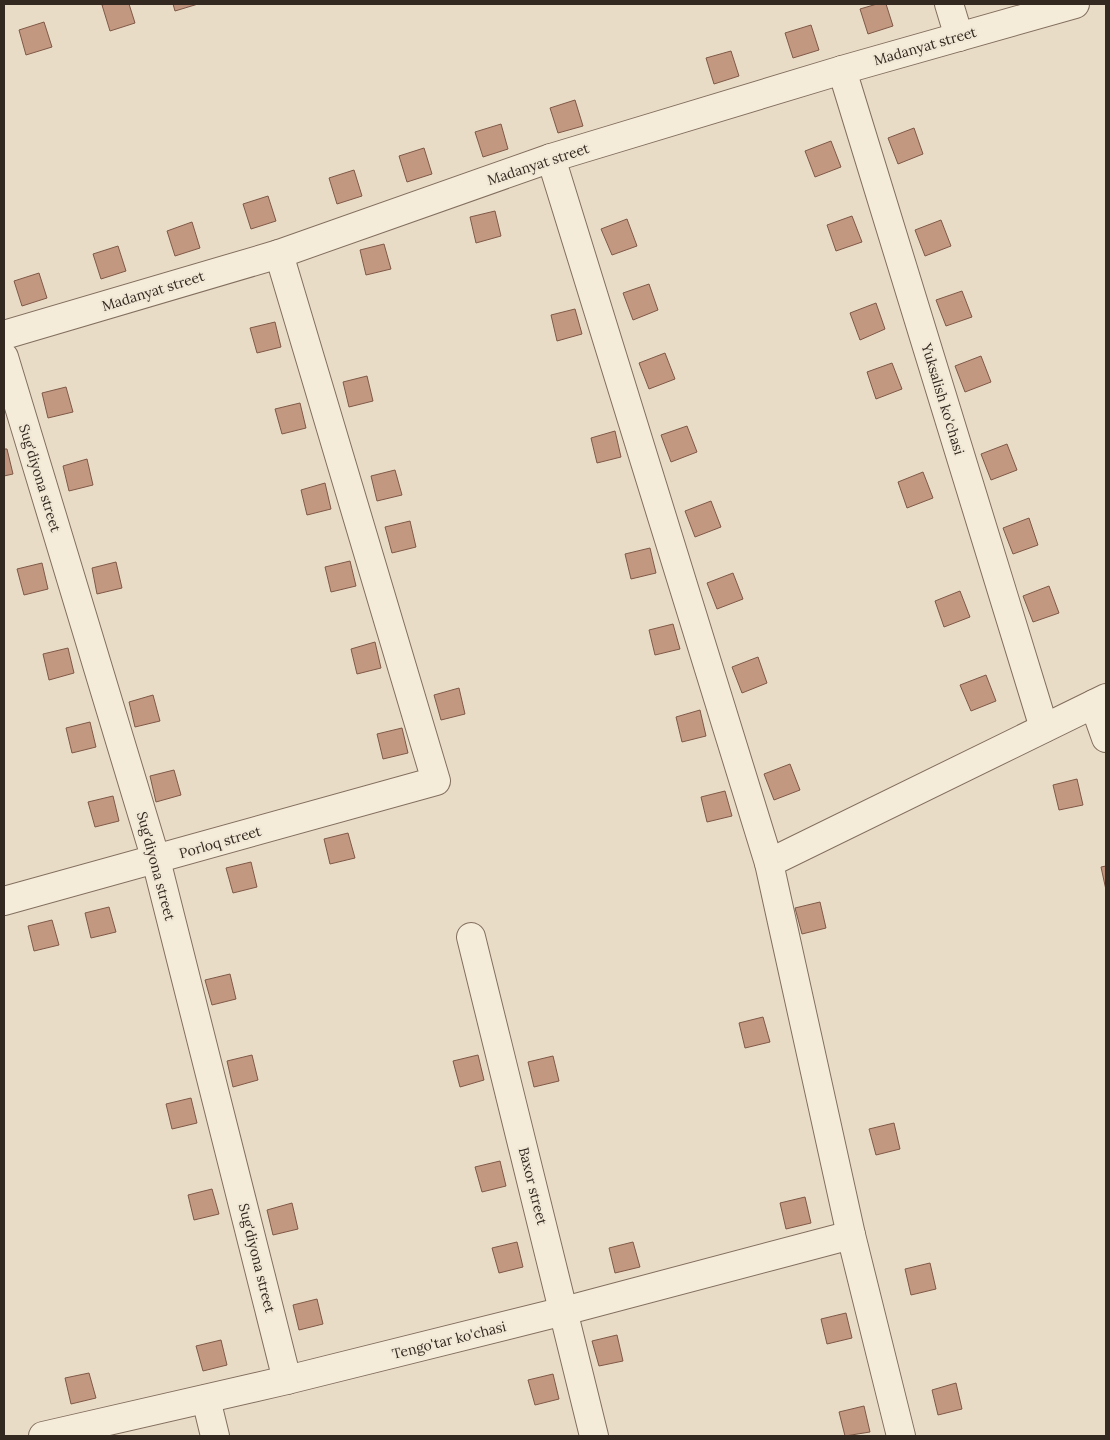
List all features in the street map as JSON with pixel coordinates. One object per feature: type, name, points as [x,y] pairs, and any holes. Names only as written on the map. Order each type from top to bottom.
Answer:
[{"type":"street","points":[[949,4],[959,37]]},
{"type":"street","name":"Madanyat street","points":[[4,335],[279,254],[551,158],[842,70],[1075,4]]},
{"type":"street","name":"Yuksalish ko'chasi","points":[[842,70],[1044,728]]},
{"type":"street","points":[[551,158],[769,863],[852,1235],[901,1436]]},
{"type":"street","name":"Porloq street","points":[[4,901],[436,781],[279,254]]},
{"type":"street","name":"Sug'diyona street","points":[[4,357],[156,860],[288,1380]]},
{"type":"street","points":[[769,863],[1100,701],[1106,738]]},
{"type":"street","name":"Baxor street","points":[[471,936],[594,1436]]},
{"type":"street","name":"Tengo'tar ko'chasi","points":[[43,1436],[288,1380],[564,1311],[852,1235]]},
{"type":"street","points":[[206,1399],[215,1436]]},
{"type":"building","points":[[129,4],[135,23],[110,31],[102,5]]},
{"type":"building","points":[[173,4],[198,4],[175,11]]},
{"type":"building","points":[[877,4],[886,4],[893,26],[868,34],[860,9]]},
{"type":"building","points":[[44,22],[52,47],[26,55],[19,30]]},
{"type":"building","points":[[811,25],[819,50],[793,58],[785,33]]},
{"type":"building","points":[[731,51],[739,76],[714,84],[706,58]]},
{"type":"building","points":[[575,100],[583,126],[558,133],[550,108]]},
{"type":"building","points":[[501,124],[508,149],[483,157],[475,132]]},
{"type":"building","points":[[914,128],[923,154],[898,164],[888,138]]},
{"type":"building","points":[[831,141],[841,167],[815,177],[805,151]]},
{"type":"building","points":[[424,148],[432,174],[407,182],[399,156]]},
{"type":"building","points":[[354,170],[362,196],[337,204],[329,178]]},
{"type":"building","points":[[268,196],[276,221],[251,229],[243,204]]},
{"type":"building","points":[[495,211],[501,236],[476,243],[470,217]]},
{"type":"building","points":[[852,216],[862,242],[836,251],[827,225]]},
{"type":"building","points":[[627,219],[637,246],[612,255],[601,229]]},
{"type":"building","points":[[941,220],[951,246],[925,256],[915,230]]},
{"type":"building","points":[[192,222],[200,248],[175,256],[167,231]]},
{"type":"building","points":[[384,244],[391,269],[366,275],[360,250]]},
{"type":"building","points":[[118,246],[126,271],[101,279],[93,254]]},
{"type":"building","points":[[39,273],[47,298],[22,306],[14,281]]},
{"type":"building","points":[[649,284],[658,310],[633,320],[623,293]]},
{"type":"building","points":[[962,291],[972,317],[946,326],[936,300]]},
{"type":"building","points":[[876,303],[885,329],[860,340],[850,313]]},
{"type":"building","points":[[575,309],[582,334],[557,341],[551,315]]},
{"type":"building","points":[[275,322],[281,347],[257,353],[250,328]]},
{"type":"building","points":[[665,353],[675,379],[649,389],[639,363]]},
{"type":"building","points":[[981,356],[991,382],[965,392],[955,366]]},
{"type":"building","points":[[892,363],[902,389],[876,399],[867,372]]},
{"type":"building","points":[[367,376],[373,401],[349,407],[343,382]]},
{"type":"building","points":[[66,387],[73,412],[48,418],[42,393]]},
{"type":"building","points":[[300,403],[306,428],[282,434],[275,409]]},
{"type":"building","points":[[687,426],[697,452],[671,462],[661,435]]},
{"type":"building","points":[[615,431],[621,457],[597,463],[591,438]]},
{"type":"building","points":[[1007,444],[1017,470],[991,480],[981,454]]},
{"type":"building","points":[[4,449],[7,449],[13,474],[4,476]]},
{"type":"building","points":[[87,459],[93,485],[69,491],[63,466]]},
{"type":"building","points":[[395,470],[402,495],[377,501],[371,476]]},
{"type":"building","points":[[923,472],[933,498],[907,508],[898,482]]},
{"type":"building","points":[[325,483],[331,509],[307,515],[301,490]]},
{"type":"building","points":[[711,501],[721,527],[695,537],[685,511]]},
{"type":"building","points":[[1029,518],[1038,545],[1013,554],[1003,528]]},
{"type":"building","points":[[410,521],[416,547],[392,553],[385,527]]},
{"type":"building","points":[[650,548],[656,573],[631,579],[625,554]]},
{"type":"building","points":[[350,561],[356,586],[331,592],[325,567]]},
{"type":"building","points":[[116,562],[122,588],[97,594],[92,568]]},
{"type":"building","points":[[42,563],[48,589],[24,595],[17,569]]},
{"type":"building","points":[[733,573],[743,599],[717,609],[707,583]]},
{"type":"building","points":[[1049,586],[1059,613],[1033,622],[1023,596]]},
{"type":"building","points":[[960,591],[970,617],[944,627],[935,601]]},
{"type":"building","points":[[673,624],[680,649],[655,655],[649,630]]},
{"type":"building","points":[[375,642],[381,668],[357,674],[351,649]]},
{"type":"building","points":[[68,648],[74,673],[49,680],[43,654]]},
{"type":"building","points":[[758,657],[767,683],[742,693],[732,667]]},
{"type":"building","points":[[986,675],[996,701],[971,711],[960,685]]},
{"type":"building","points":[[459,688],[465,714],[441,720],[434,695]]},
{"type":"building","points":[[153,695],[160,721],[135,727],[129,702]]},
{"type":"building","points":[[700,710],[706,736],[682,742],[676,717]]},
{"type":"building","points":[[90,722],[96,747],[72,753],[66,728]]},
{"type":"building","points":[[402,728],[408,753],[383,759],[377,734]]},
{"type":"building","points":[[790,764],[800,790],[774,800],[764,774]]},
{"type":"building","points":[[174,770],[181,795],[156,802],[150,776]]},
{"type":"building","points":[[1077,779],[1083,805],[1059,810],[1053,785]]},
{"type":"building","points":[[725,791],[732,816],[707,822],[701,797]]},
{"type":"building","points":[[113,796],[119,821],[95,827],[88,802]]},
{"type":"building","points":[[348,833],[355,858],[330,864],[324,839]]},
{"type":"building","points":[[251,862],[257,887],[233,893],[226,868]]},
{"type":"building","points":[[1106,866],[1106,890],[1101,867]]},
{"type":"building","points":[[820,902],[826,928],[802,934],[795,908]]},
{"type":"building","points":[[109,907],[116,932],[91,938],[85,913]]},
{"type":"building","points":[[52,920],[59,945],[34,951],[28,926]]},
{"type":"building","points":[[230,974],[236,999],[212,1005],[205,980]]},
{"type":"building","points":[[763,1017],[770,1042],[745,1048],[739,1023]]},
{"type":"building","points":[[252,1055],[258,1080],[233,1087],[227,1061]]},
{"type":"building","points":[[478,1055],[484,1080],[460,1087],[453,1061]]},
{"type":"building","points":[[553,1056],[559,1081],[534,1087],[528,1062]]},
{"type":"building","points":[[191,1098],[197,1123],[172,1129],[166,1104]]},
{"type":"building","points":[[894,1123],[900,1149],[876,1155],[869,1129]]},
{"type":"building","points":[[500,1161],[506,1186],[482,1192],[475,1167]]},
{"type":"building","points":[[212,1189],[219,1214],[194,1220],[188,1195]]},
{"type":"building","points":[[805,1197],[811,1223],[786,1229],[780,1203]]},
{"type":"building","points":[[292,1203],[298,1229],[273,1235],[267,1210]]},
{"type":"building","points":[[517,1242],[523,1267],[499,1273],[492,1248]]},
{"type":"building","points":[[633,1242],[640,1267],[615,1273],[609,1248]]},
{"type":"building","points":[[930,1263],[936,1289],[911,1295],[905,1269]]},
{"type":"building","points":[[317,1299],[323,1324],[299,1330],[293,1305]]},
{"type":"building","points":[[846,1313],[852,1338],[827,1344],[821,1319]]},
{"type":"building","points":[[617,1335],[623,1361],[599,1366],[592,1341]]},
{"type":"building","points":[[221,1340],[227,1365],[203,1371],[196,1346]]},
{"type":"building","points":[[89,1373],[96,1398],[71,1404],[65,1378]]},
{"type":"building","points":[[553,1374],[559,1399],[535,1405],[528,1380]]},
{"type":"building","points":[[956,1383],[962,1409],[938,1415],[932,1390]]},
{"type":"building","points":[[864,1406],[870,1432],[845,1436],[839,1412]]}]
